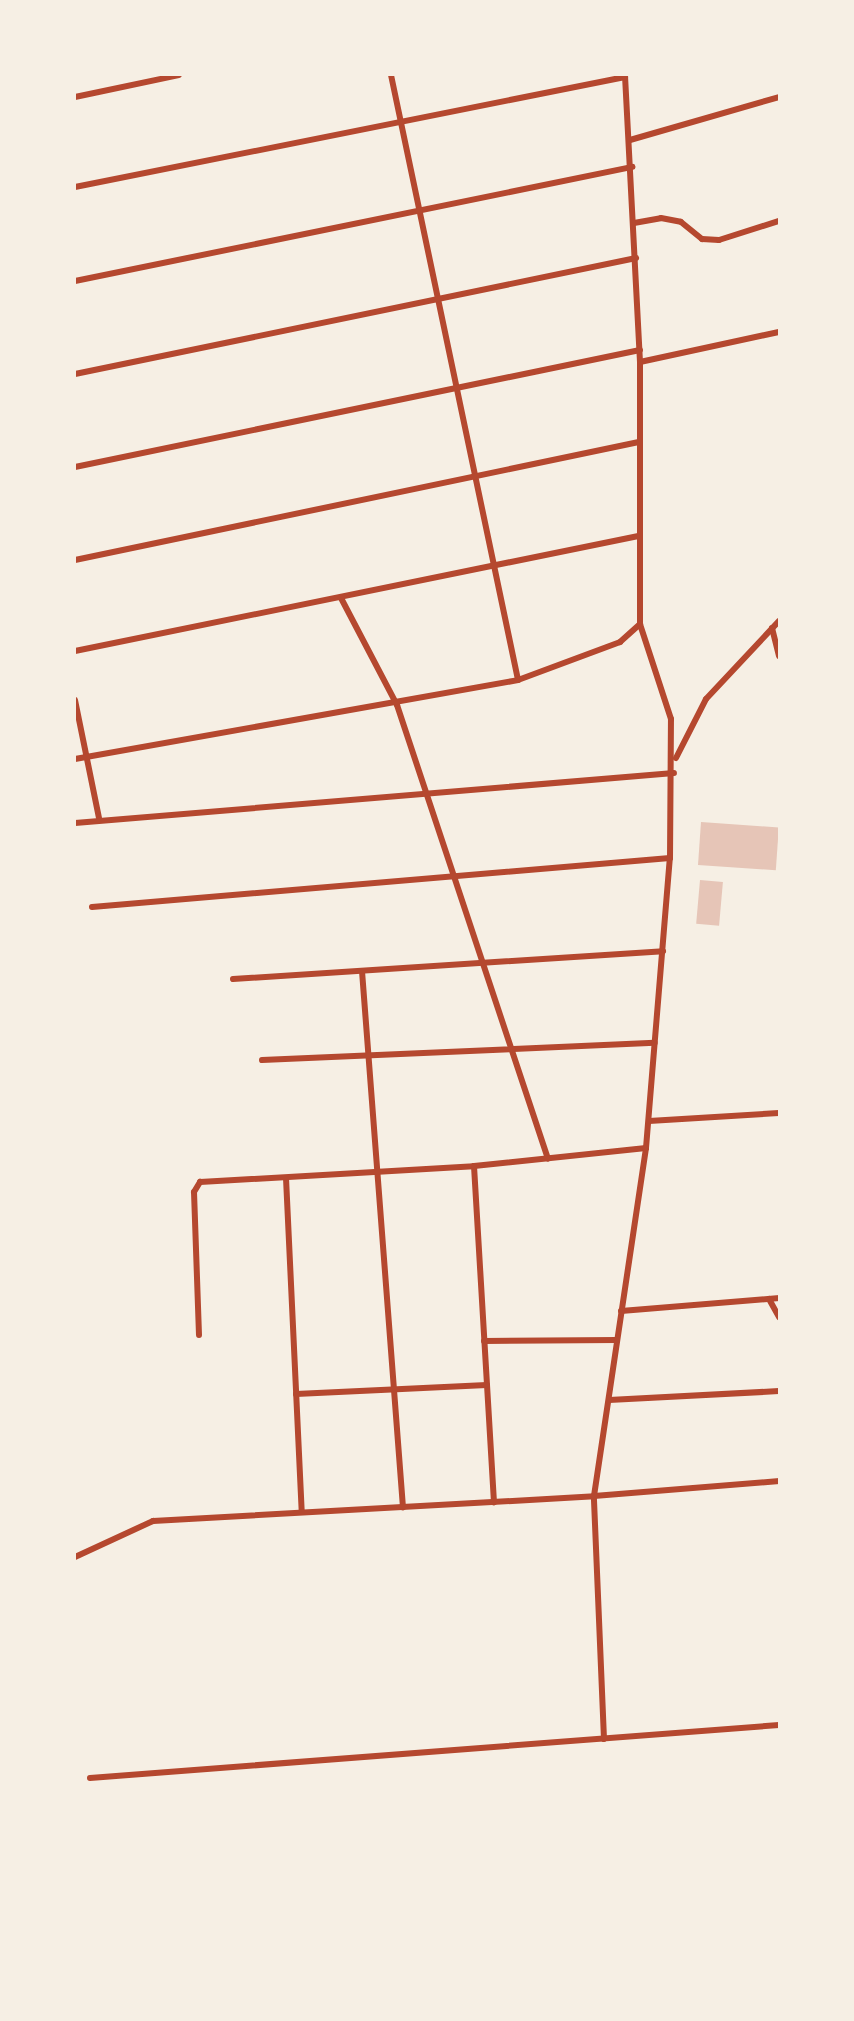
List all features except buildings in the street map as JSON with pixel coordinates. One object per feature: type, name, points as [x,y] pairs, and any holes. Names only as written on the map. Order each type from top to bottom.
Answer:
[{"type":"street","points":[[75,97],[179,75]]},
{"type":"street","points":[[391,75],[454,389],[518,680]]},
{"type":"street","points":[[75,187],[625,76],[632,167],[640,350],[640,624],[672,719],[675,760],[670,858],[649,1121],[594,1496],[604,1739]]},
{"type":"street","points":[[630,140],[779,97]]},
{"type":"street","points":[[75,281],[632,167]]},
{"type":"street","points":[[634,223],[671,220],[702,239],[718,240],[779,221]]},
{"type":"street","points":[[75,374],[636,258]]},
{"type":"street","points":[[640,362],[779,332]]},
{"type":"street","points":[[75,467],[640,350]]},
{"type":"street","points":[[75,560],[639,442]]},
{"type":"street","points":[[75,651],[639,536]]},
{"type":"street","points":[[341,597],[397,705],[486,963],[511,1049],[548,1158]]},
{"type":"street","points":[[675,760],[706,699],[779,621]]},
{"type":"street","points":[[75,759],[397,705],[518,680],[620,642],[640,624]]},
{"type":"street","points":[[772,628],[779,656]]},
{"type":"street","points":[[75,700],[99,818]]},
{"type":"street","points":[[75,823],[99,818],[425,790],[674,773]]},
{"type":"street","points":[[92,907],[455,873],[670,858]]},
{"type":"street","points":[[232,979],[663,951]]},
{"type":"street","points":[[362,971],[403,1507]]},
{"type":"street","points":[[262,1060],[655,1043]]},
{"type":"street","points":[[649,1121],[779,1113]]},
{"type":"street","points":[[199,1335],[194,1192],[208,1178],[286,1179],[378,1173],[474,1166],[646,1148]]},
{"type":"street","points":[[474,1166],[494,1502]]},
{"type":"street","points":[[286,1179],[302,1512]]},
{"type":"street","points":[[621,1311],[779,1298]]},
{"type":"street","points":[[769,1299],[779,1317]]},
{"type":"street","points":[[484,1341],[617,1340]]},
{"type":"street","points":[[296,1394],[487,1385]]},
{"type":"street","points":[[609,1400],[779,1391]]},
{"type":"street","points":[[75,1557],[153,1521],[594,1496],[779,1481]]},
{"type":"street","points":[[90,1778],[779,1725]]}]
